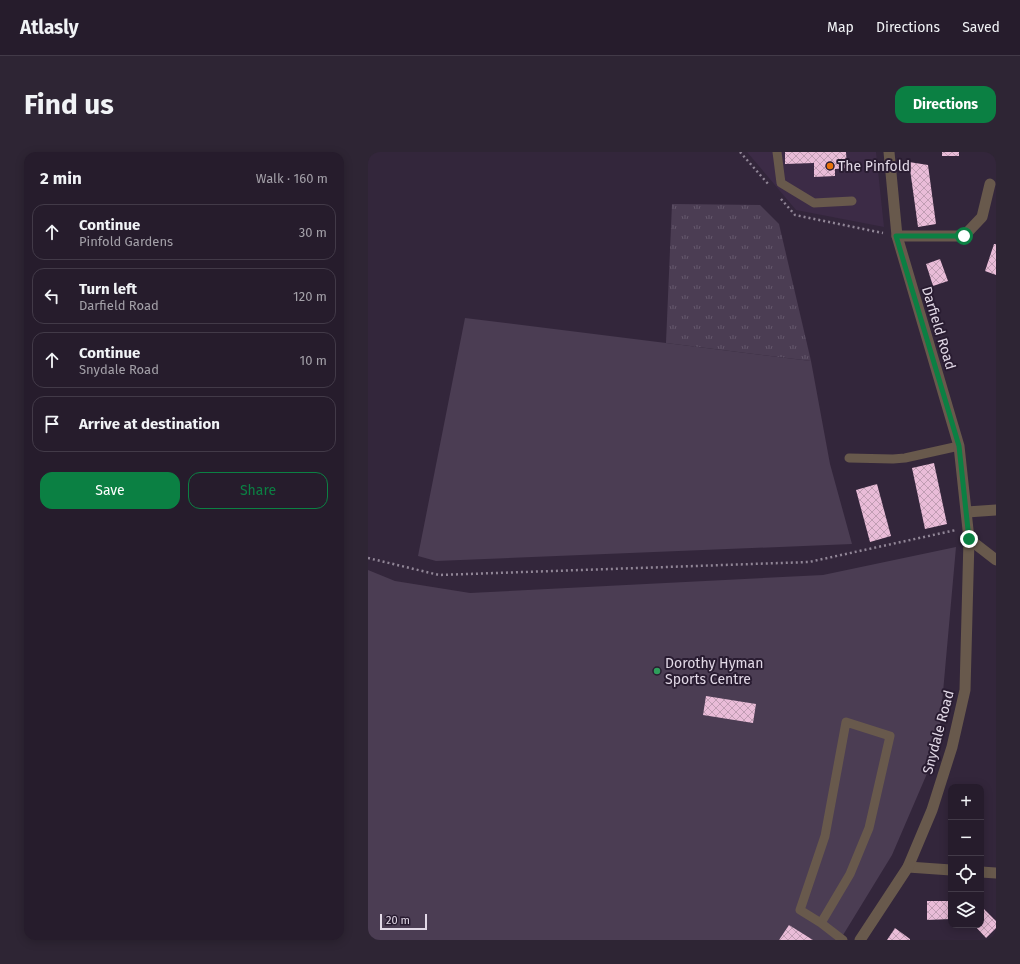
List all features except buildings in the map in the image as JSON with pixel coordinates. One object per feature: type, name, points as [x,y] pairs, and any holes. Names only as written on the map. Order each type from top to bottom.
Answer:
[{"type":"street","name":"Darfield Road","points":[[889,152],[896,236],[959,446],[967,512]]},
{"type":"street","points":[[896,236],[964,236],[982,217],[990,184]]},
{"type":"street","points":[[967,512],[996,510]]},
{"type":"street","name":"Snydale Road","points":[[860,940],[908,867],[932,810],[952,747],[965,690],[969,539],[967,512]]},
{"type":"street","points":[[969,539],[996,560]]},
{"type":"street","points":[[908,867],[948,870]]},
{"type":"street","points":[[984,872],[996,873]]},
{"type":"lane","points":[[777,152],[781,183],[814,203],[852,201]]},
{"type":"lane","points":[[849,458],[905,458],[959,446]]},
{"type":"lane","points":[[821,923],[850,874],[869,828],[890,736],[846,722],[825,836],[800,910],[821,923],[843,940]]},
{"type":"path","points":[[368,558],[438,575],[809,562],[969,527]]},
{"type":"shaded area","points":[[747,152],[876,152],[884,227],[796,210]]},
{"type":"green space","points":[[672,204],[760,205],[779,224],[811,361],[666,343]]},
{"type":"green space","points":[[465,318],[811,361],[830,464],[852,544],[436,561],[418,556]]},
{"type":"green space","name":"Dorothy Hyman Sports Centre","points":[[956,547],[938,748],[892,855],[840,940],[368,940],[368,570],[395,581],[470,593],[823,575]]},
{"type":"place","name":"The Pinfold","points":[[830,166]]},
{"type":"place","name":"Dorothy Hyman Sports Centre","points":[[657,671]]},
{"type":"route","points":[[964,236],[896,236],[959,446],[969,527],[969,539]]}]
